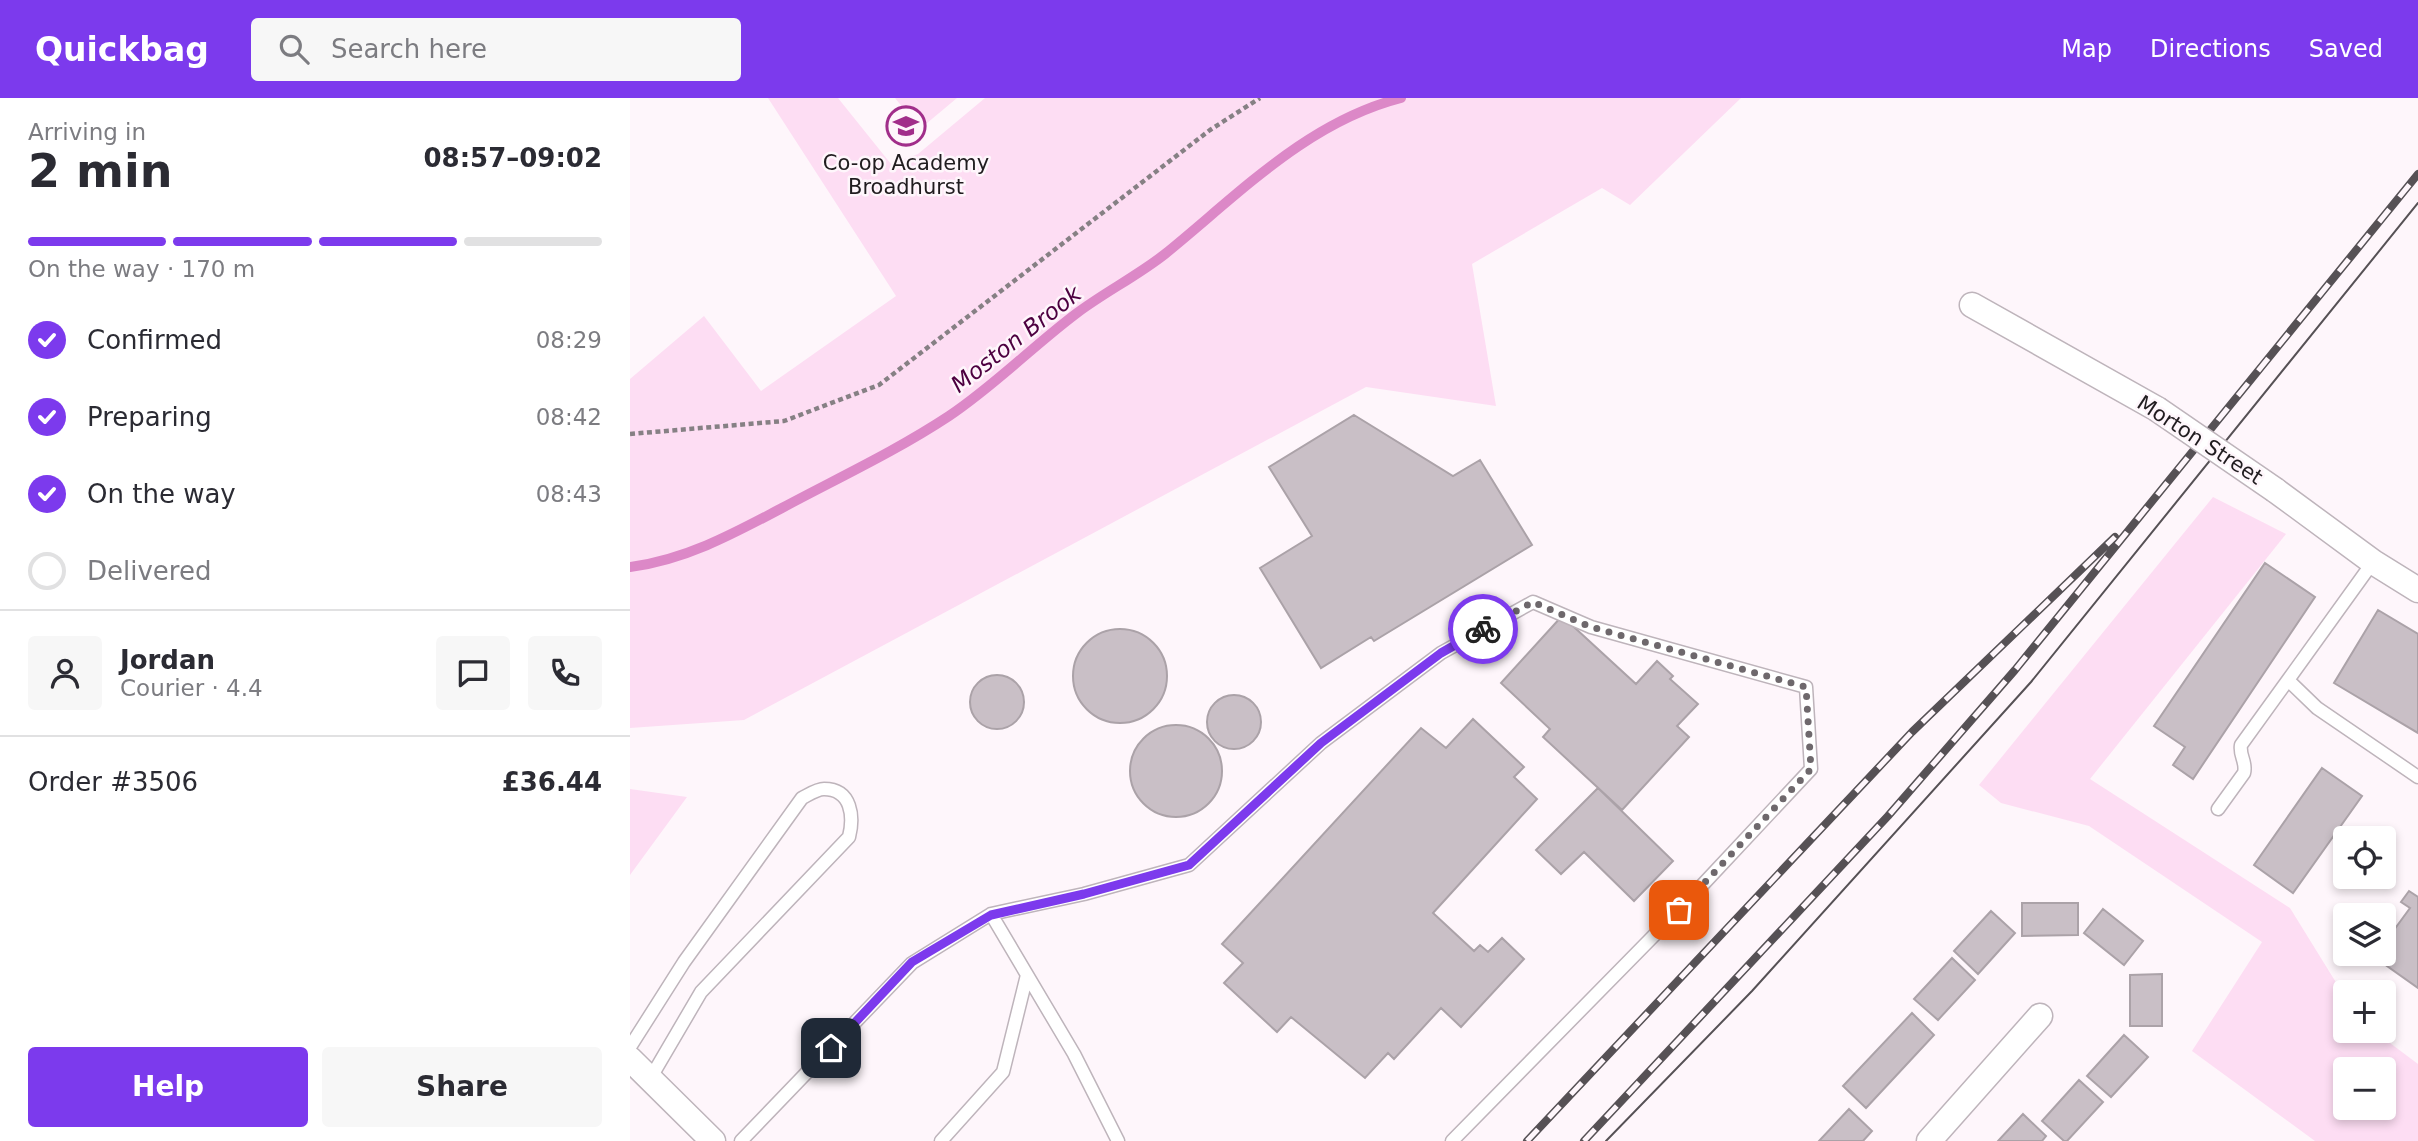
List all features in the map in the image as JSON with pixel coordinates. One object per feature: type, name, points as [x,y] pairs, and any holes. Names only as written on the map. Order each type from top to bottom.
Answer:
[{"type":"street","name":"Morton Street","points":[[1972,305],[2157,409],[2275,489],[2373,562],[2418,590]]},
{"type":"street","points":[[1929,1141],[2040,1016]]},
{"type":"street","points":[[630,1059],[713,1141]]},
{"type":"lane","points":[[2218,810],[2244,773],[2241,745],[2373,562]]},
{"type":"lane","points":[[741,1141],[912,962],[991,915],[1084,894],[1189,865],[1321,743],[1441,653],[1533,602],[1591,627],[1806,687],[1811,769],[1679,910],[1452,1141]]},
{"type":"lane","points":[[2288,680],[2318,708],[2418,777]]},
{"type":"lane","points":[[630,1047],[684,962],[802,797],[823,789],[839,794],[850,805],[852,812],[849,836],[701,992],[650,1079]]},
{"type":"lane","points":[[991,915],[1074,1054],[1118,1141]]},
{"type":"lane","points":[[941,1141],[1003,1072],[1027,975]]},
{"type":"path","points":[[630,434],[784,421],[878,385],[1210,130],[1260,98]]},
{"type":"shaded area","points":[[768,98],[838,98],[891,164],[918,154],[985,98],[1741,98],[1630,205],[1602,188],[1472,264],[1496,406],[1366,387],[744,720],[630,728],[630,379],[704,316],[761,391],[896,296]]},
{"type":"shaded area","points":[[895,98],[957,98],[920,129]]},
{"type":"shaded area","points":[[2213,497],[2286,534],[2090,779],[2290,908],[2334,980],[2333,1043],[2390,1043],[2418,1064],[2418,1141],[2315,1141],[2192,1051],[2262,942],[2089,826],[2001,803],[1979,785]]},
{"type":"shaded area","points":[[630,789],[687,797],[630,875]]},
{"type":"building","points":[[1354,415],[1453,476],[1480,460],[1532,545],[1374,641],[1371,637],[1321,668],[1260,568],[1312,536],[1269,467]]},
{"type":"building","points":[[2265,563],[2315,597],[2193,779],[2173,765],[2185,747],[2154,726]]},
{"type":"building","points":[[2378,610],[2418,634],[2418,733],[2334,683]]},
{"type":"building","points":[[1562,616],[1636,684],[1657,661],[1673,676],[1670,679],[1698,704],[1677,726],[1689,737],[1622,810],[1543,737],[1550,729],[1501,683]]},
{"type":"building","points":[[1120,629],[1138,633],[1153,643],[1163,658],[1167,676],[1163,694],[1153,709],[1138,719],[1120,723],[1102,719],[1087,709],[1077,694],[1073,676],[1077,658],[1087,643],[1102,633]]},
{"type":"building","points":[[997,675],[1016,683],[1024,702],[1016,721],[997,729],[978,721],[970,702],[978,683]]},
{"type":"building","points":[[1234,695],[1253,703],[1261,722],[1253,741],[1234,749],[1215,741],[1207,722],[1215,703]]},
{"type":"building","points":[[1473,719],[1524,767],[1514,777],[1537,799],[1433,913],[1474,951],[1480,945],[1488,952],[1502,938],[1524,959],[1461,1027],[1441,1008],[1394,1059],[1388,1053],[1365,1078],[1291,1017],[1277,1032],[1224,983],[1243,963],[1222,944],[1421,728],[1446,748]]},
{"type":"building","points":[[1167,725],[1185,725],[1202,732],[1215,745],[1222,762],[1222,780],[1215,797],[1202,810],[1185,817],[1167,817],[1150,810],[1137,797],[1130,780],[1130,762],[1137,745],[1150,732]]},
{"type":"building","points":[[2322,768],[2362,796],[2341,826],[2333,826],[2333,837],[2293,893],[2254,865]]},
{"type":"building","points":[[1598,788],[1673,861],[1634,901],[1584,852],[1561,874],[1536,850]]},
{"type":"building","points":[[2409,891],[2418,897],[2418,988],[2387,966],[2396,966],[2396,927],[2410,908],[2401,902]]},
{"type":"building","points":[[2022,903],[2078,903],[2078,935],[2022,936]]},
{"type":"building","points":[[2103,909],[2143,941],[2124,965],[2084,933]]},
{"type":"building","points":[[1991,911],[2015,933],[1978,974],[1954,951]]},
{"type":"building","points":[[1952,958],[1975,980],[1938,1020],[1914,999]]},
{"type":"building","points":[[2162,974],[2162,1026],[2130,1026],[2130,975]]},
{"type":"building","points":[[1912,1013],[1934,1035],[1866,1108],[1843,1086]]},
{"type":"building","points":[[2124,1035],[2148,1057],[2111,1097],[2087,1076]]},
{"type":"building","points":[[2079,1080],[2103,1102],[2067,1141],[2064,1141],[2042,1121]]},
{"type":"building","points":[[1849,1109],[1872,1131],[1863,1141],[1819,1141]]},
{"type":"building","points":[[2023,1114],[2046,1136],[2042,1141],[1998,1141]]},
{"type":"waterway","name":"Moston Brook","points":[[630,567],[689,552],[727,536],[929,429],[982,392],[1077,313],[1165,254],[1247,185],[1304,142],[1367,109],[1401,98]]},
{"type":"tram line","points":[[1606,1141],[1752,991],[2031,682],[2418,203]]},
{"type":"railway","points":[[1584,1141],[1888,816],[2015,670],[2418,174]]},
{"type":"railway","points":[[1527,1141],[1912,732],[2115,537]]},
{"type":"way so far","points":[[1483,629],[1533,602],[1591,627],[1806,687],[1811,769],[1679,910]]},
{"type":"place","name":"Co-op Academy Broadhurst","points":[[906,126]]},
{"type":"route","points":[[831,1048],[912,962],[991,915],[1084,894],[1189,865],[1321,743],[1441,653],[1483,629]]}]
